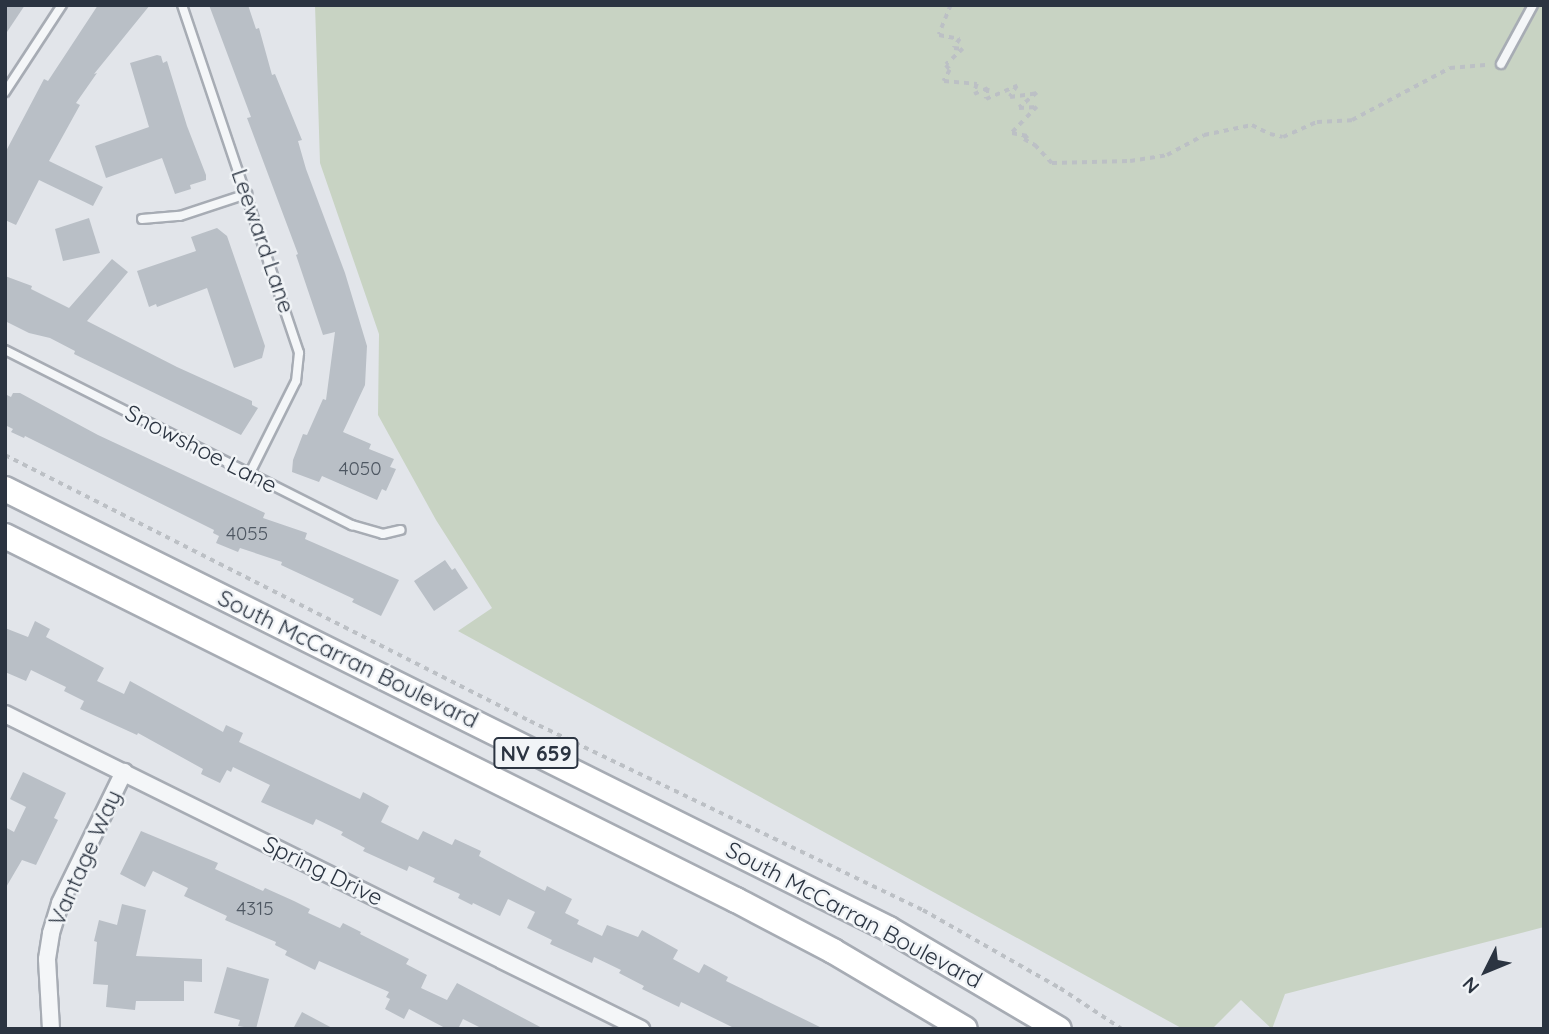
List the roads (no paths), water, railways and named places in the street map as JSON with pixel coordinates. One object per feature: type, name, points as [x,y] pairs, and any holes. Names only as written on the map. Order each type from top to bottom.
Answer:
[{"type":"main road","name":"South McCarran Boulevard","points":[[5,489],[889,929],[1059,1029]]},
{"type":"main road","name":"South McCarran Boulevard","points":[[5,536],[736,900],[833,951],[965,1029]]},
{"type":"street","name":"Spring Drive","points":[[5,714],[641,1029]]},
{"type":"street","name":"Vantage Way","points":[[51,1029],[47,969],[51,933],[60,903],[124,772]]},
{"type":"lane","points":[[5,92],[62,5]]},
{"type":"lane","name":"Leeward Lane","points":[[182,5],[299,353],[296,381],[250,473]]},
{"type":"lane","points":[[1501,64],[1533,5]]},
{"type":"lane","points":[[142,219],[180,216],[247,194]]},
{"type":"lane","name":"Snowshoe Lane","points":[[5,350],[368,531],[383,534],[401,530]]}]
